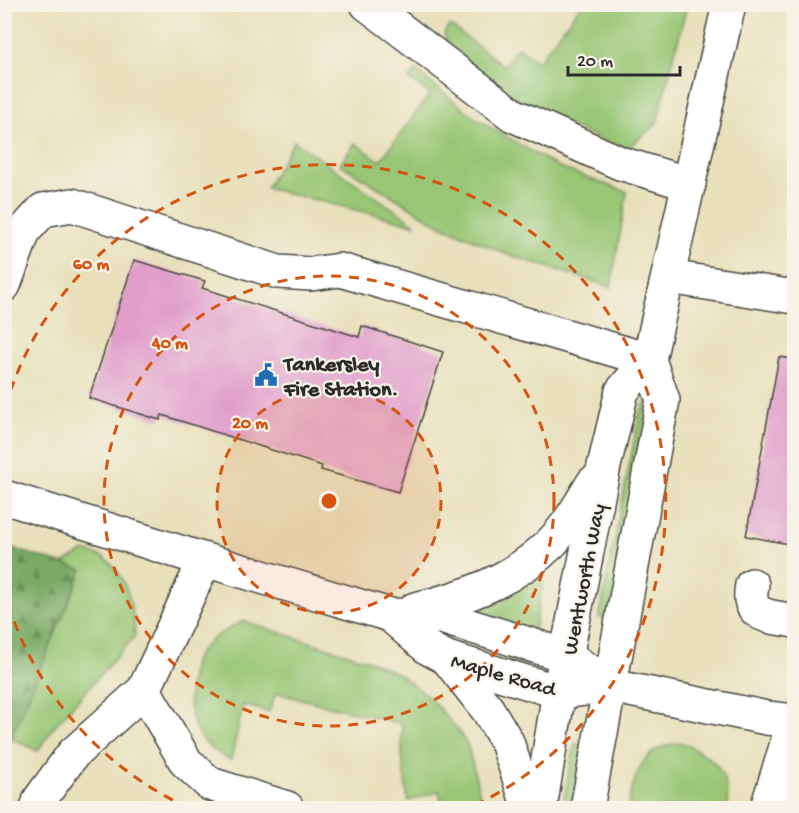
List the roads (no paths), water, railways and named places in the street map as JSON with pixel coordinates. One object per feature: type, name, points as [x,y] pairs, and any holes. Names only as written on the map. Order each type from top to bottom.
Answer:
[{"type":"street","points":[[367,4],[513,115],[620,163],[689,184]]},
{"type":"street","name":"Wentworth Way","points":[[540,808],[604,466],[622,391],[650,360],[729,4]]},
{"type":"street","points":[[4,285],[24,231],[43,210],[72,205],[278,272],[311,274],[340,270],[650,360]]},
{"type":"street","points":[[669,277],[794,296]]},
{"type":"street","name":"Wentworth Way","points":[[587,808],[663,400],[650,360]]},
{"type":"street","points":[[390,615],[436,605],[483,590],[520,569],[551,543],[573,516],[604,466]]},
{"type":"street","name":"Maple Road","points":[[4,497],[390,615],[441,617],[567,656],[611,686]]},
{"type":"street","points":[[37,808],[40,799],[73,754],[144,690],[205,560]]},
{"type":"street","points":[[752,585],[750,598],[753,608],[761,614],[795,621]]},
{"type":"street","name":"Maple Road","points":[[390,615],[428,648],[447,658],[560,692],[611,686]]},
{"type":"street","points":[[447,658],[489,710],[507,742],[529,808]]},
{"type":"street","points":[[611,686],[767,718],[794,721],[767,808]]},
{"type":"street","points":[[144,690],[186,762],[210,784],[287,808]]},
{"type":"place","name":"Tankersley Fire Station.","points":[[266,375]]}]
